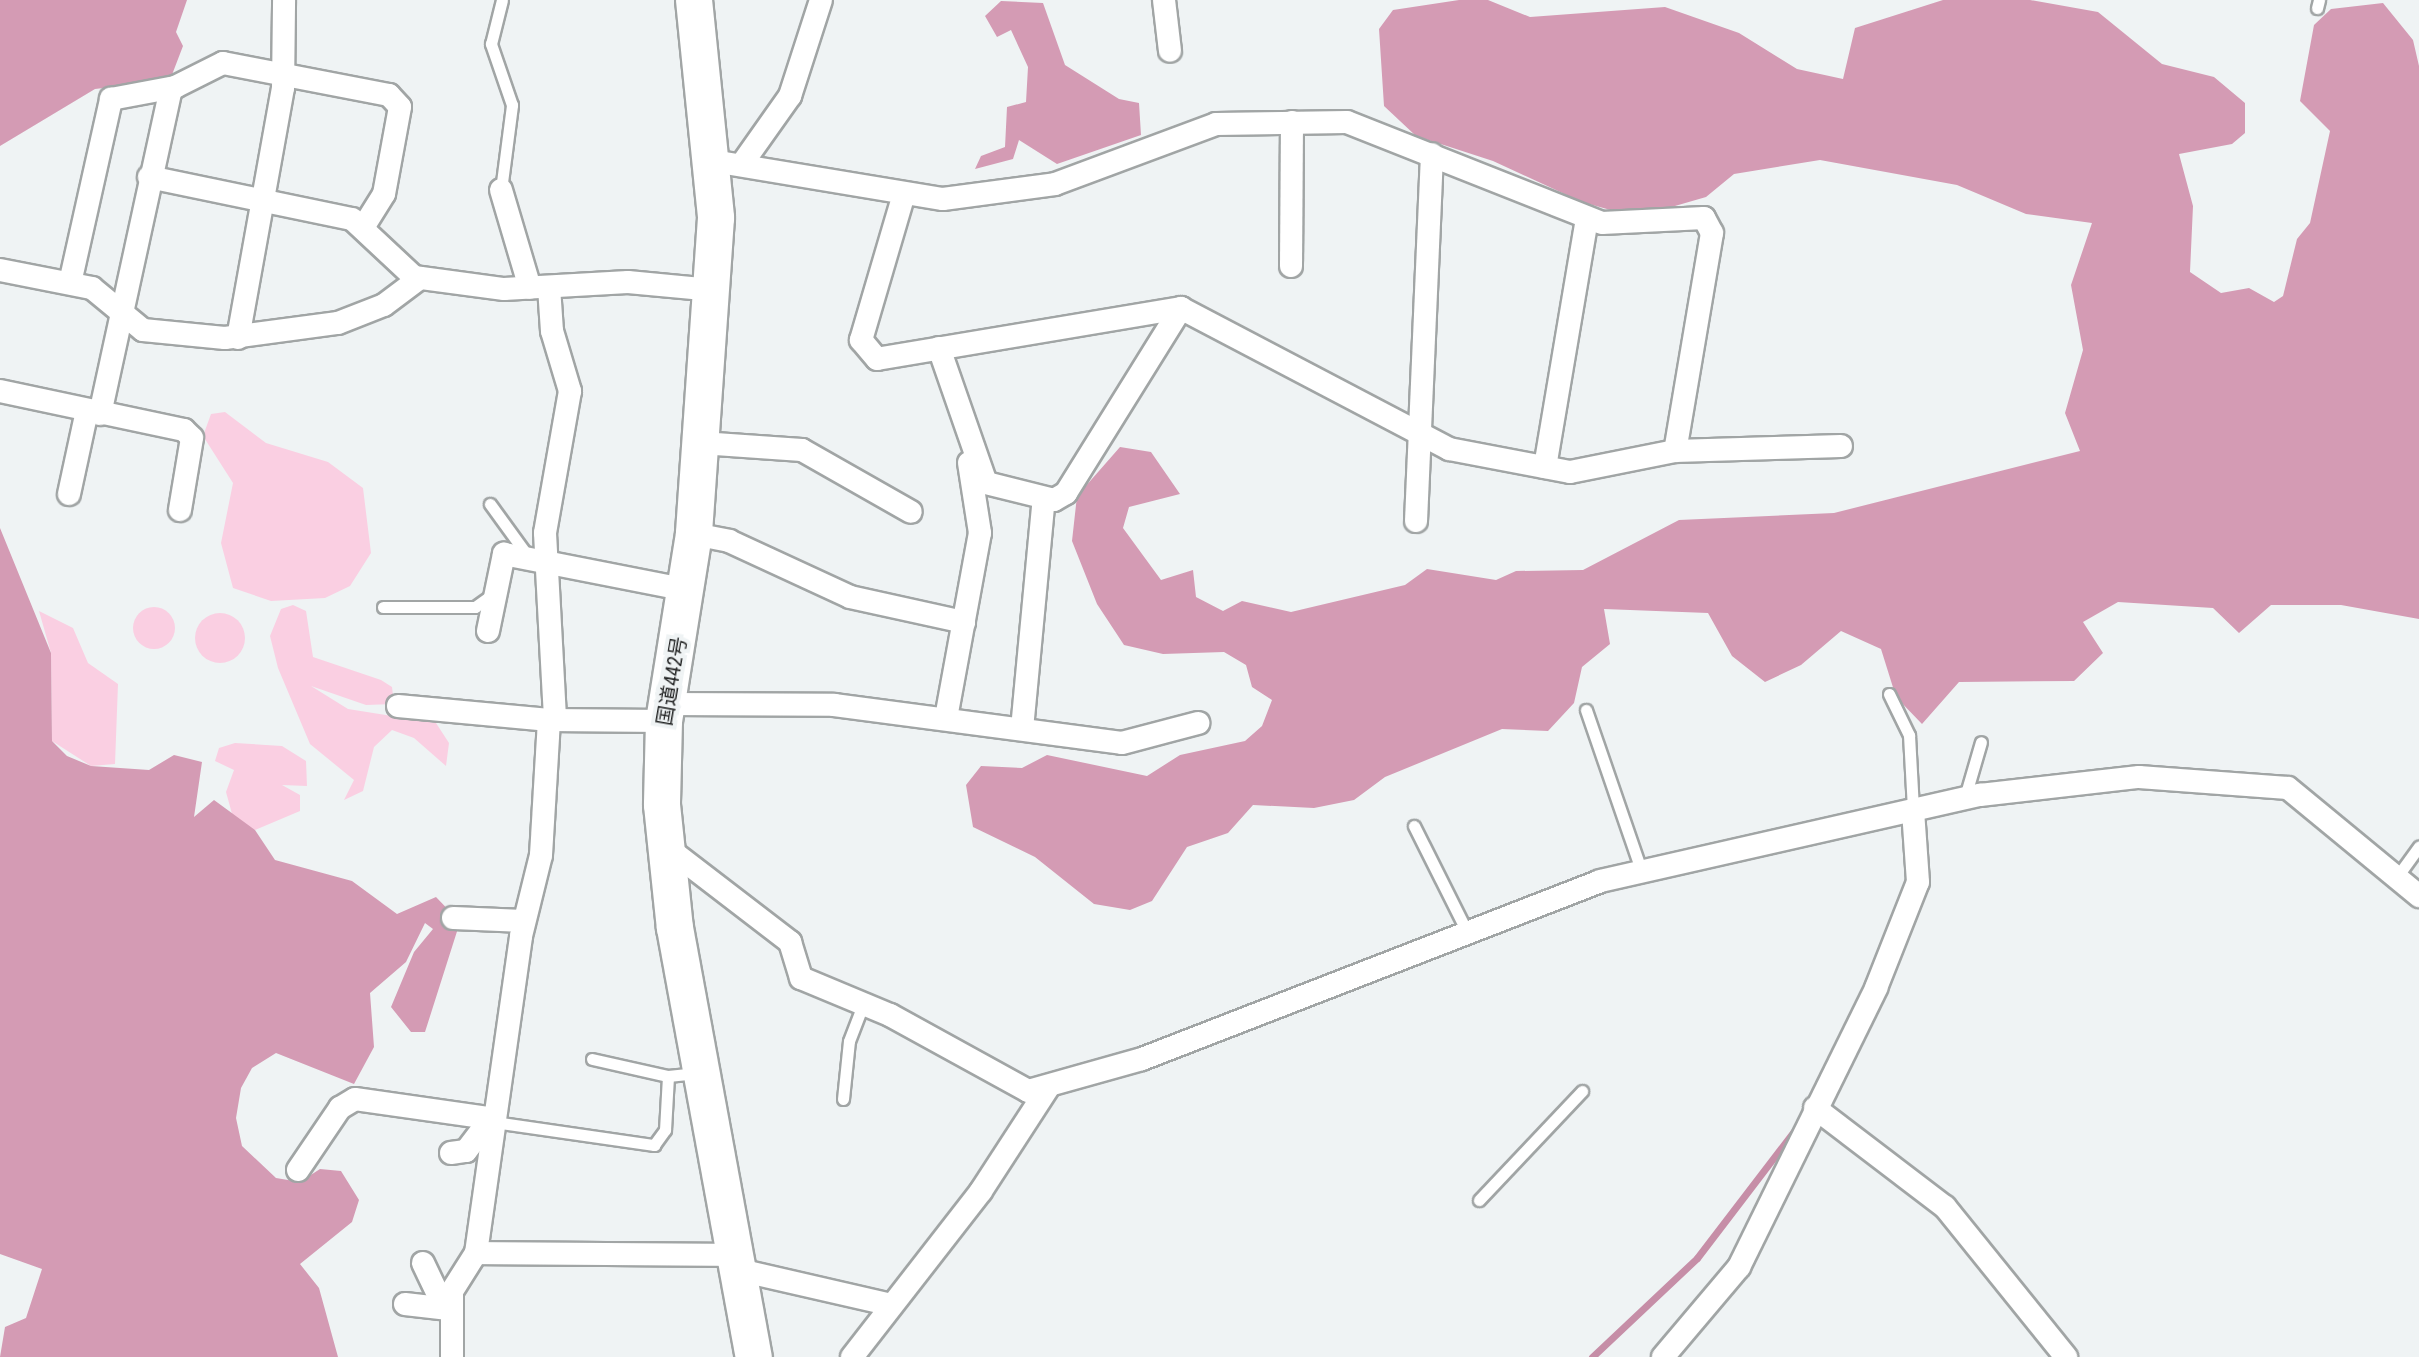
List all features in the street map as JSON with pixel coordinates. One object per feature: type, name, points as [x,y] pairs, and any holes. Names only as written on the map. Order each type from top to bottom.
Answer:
[{"type":"highway","name":"国道442号","points":[[694,0],[729,161],[712,290],[688,590],[666,712],[665,845],[685,1074],[738,1262],[754,1357]]},
{"type":"street","points":[[238,338],[284,71],[284,0]]},
{"type":"street","points":[[729,161],[790,96],[821,0]]},
{"type":"street","points":[[1164,0],[1170,51]]},
{"type":"street","points":[[69,494],[121,312],[166,95],[175,87],[223,63],[284,71],[381,91],[399,102],[381,203],[364,226]]},
{"type":"street","points":[[70,283],[111,99],[175,87]]},
{"type":"street","points":[[729,161],[903,197],[1018,191],[1073,178],[1201,128],[1292,122],[1359,124],[1587,219],[1626,227],[1696,217],[1712,226],[1675,451]]},
{"type":"street","points":[[1291,266],[1292,122]]},
{"type":"street","points":[[1416,521],[1432,154]]},
{"type":"street","points":[[149,177],[264,200],[364,226],[396,265],[420,278],[539,287],[628,282],[712,290]]},
{"type":"street","points":[[447,1308],[455,1283],[476,1253],[493,1117],[524,921],[543,840],[552,720],[538,559],[570,391],[539,287],[501,190]]},
{"type":"street","points":[[903,197],[861,340],[877,359],[1181,308],[1421,437],[1545,467],[1586,470],[1675,451],[1841,446]]},
{"type":"street","points":[[1545,467],[1587,219]]},
{"type":"street","points":[[1,276],[70,283],[99,292],[121,312],[151,331],[238,338],[350,319],[420,278]]},
{"type":"street","points":[[939,348],[972,447],[991,487],[1044,498],[1066,493],[1181,308]]},
{"type":"street","points":[[0,391],[192,438],[180,510]]},
{"type":"street","points":[[701,443],[802,450],[911,512]]},
{"type":"street","points":[[946,718],[980,533],[972,447]]},
{"type":"street","points":[[1022,729],[1044,498]]},
{"type":"street","points":[[694,534],[729,541],[850,597],[964,622]]},
{"type":"street","points":[[488,631],[495,583],[504,554],[688,590]]},
{"type":"street","points":[[398,706],[552,720],[834,705],[1122,743],[1198,723]]},
{"type":"street","points":[[665,845],[790,942],[801,978],[863,1004],[997,1078],[1028,1091],[1048,1088],[1142,1059],[1467,932],[1641,870],[1965,798],[2139,777],[2288,788],[2399,874],[2419,896]]},
{"type":"street","points":[[1663,1357],[1739,1267],[1913,896],[1919,860],[1913,810]]},
{"type":"street","points":[[453,918],[524,921]]},
{"type":"street","points":[[852,1357],[888,1304],[981,1191],[1048,1088]]},
{"type":"street","points":[[298,1170],[340,1108],[355,1099],[493,1117]]},
{"type":"street","points":[[1815,1108],[1945,1207],[2066,1357]]},
{"type":"street","points":[[451,1153],[466,1151],[493,1117]]},
{"type":"street","points":[[476,1253],[738,1262],[888,1304]]},
{"type":"street","points":[[423,1263],[447,1308],[452,1357]]},
{"type":"street","points":[[405,1304],[447,1308]]},
{"type":"lane","points":[[501,190],[512,105],[491,44],[502,0]]},
{"type":"lane","points":[[490,504],[538,559]]},
{"type":"lane","points":[[383,607],[475,607],[495,583]]},
{"type":"lane","points":[[1889,694],[1909,735],[1913,810]]},
{"type":"lane","points":[[1586,710],[1641,870]]},
{"type":"lane","points":[[1965,798],[1981,742]]},
{"type":"lane","points":[[1414,826],[1467,932]]},
{"type":"lane","points":[[2399,874],[2419,846]]},
{"type":"lane","points":[[843,1099],[849,1041],[863,1004]]},
{"type":"lane","points":[[493,1117],[654,1145],[665,1130],[685,1074],[592,1059]]},
{"type":"lane","points":[[1479,1200],[1582,1091]]},
{"type":"shaded area","points":[[0,0],[187,0],[176,32],[183,46],[170,80],[95,89],[0,146]]},
{"type":"shaded area","points":[[1459,0],[1488,0],[1530,17],[1665,7],[1739,33],[1797,69],[1843,79],[1855,28],[1943,0],[2030,0],[2098,12],[2162,64],[2214,77],[2245,103],[2245,133],[2232,144],[2179,154],[2193,206],[2190,272],[2221,293],[2249,288],[2274,302],[2283,296],[2297,239],[2310,223],[2330,131],[2300,101],[2314,25],[2331,9],[2383,3],[2413,40],[2419,66],[2419,619],[2341,605],[2271,605],[2239,633],[2213,608],[2118,602],[2083,622],[2103,653],[2074,681],[1959,682],[1922,724],[1896,697],[1881,649],[1841,631],[1801,665],[1765,682],[1732,656],[1708,613],[1604,609],[1610,644],[1582,667],[1574,703],[1548,731],[1502,729],[1385,777],[1354,800],[1314,808],[1253,805],[1228,833],[1187,847],[1152,901],[1130,910],[1094,904],[1035,857],[973,827],[966,785],[981,766],[1022,768],[1047,755],[1147,776],[1180,755],[1245,741],[1262,726],[1272,700],[1252,687],[1246,665],[1224,652],[1163,654],[1124,645],[1097,604],[1072,541],[1077,496],[1120,447],[1151,452],[1180,494],[1129,507],[1123,528],[1161,580],[1193,570],[1196,597],[1223,611],[1242,601],[1291,612],[1405,585],[1427,569],[1496,580],[1516,571],[1583,570],[1679,520],[1834,513],[2080,451],[2065,413],[2083,350],[2071,285],[2092,223],[2026,214],[1957,185],[1820,160],[1734,174],[1706,197],[1668,208],[1614,211],[1582,202],[1493,161],[1416,136],[1384,106],[1379,29],[1393,10]]},
{"type":"shaded area","points":[[1001,1],[1043,3],[1065,65],[1119,99],[1139,103],[1141,135],[1057,164],[1019,140],[1013,159],[975,169],[981,156],[1005,147],[1007,107],[1026,102],[1028,67],[1011,30],[997,37],[985,16]]},
{"type":"shaded area","points":[[225,412],[266,443],[328,462],[363,488],[371,553],[350,586],[325,598],[271,601],[233,588],[221,543],[233,483],[203,436],[211,414]]},
{"type":"shaded area","points":[[0,528],[51,653],[52,741],[67,756],[91,766],[149,770],[174,755],[202,762],[194,817],[214,800],[255,830],[275,860],[352,881],[397,914],[436,897],[460,922],[425,1032],[411,1032],[391,1007],[414,952],[433,929],[425,923],[406,962],[370,993],[374,1047],[354,1084],[276,1053],[252,1068],[241,1088],[236,1118],[242,1146],[276,1178],[300,1182],[320,1169],[341,1171],[359,1200],[352,1222],[300,1264],[319,1288],[338,1357],[0,1357],[5,1327],[26,1318],[42,1269],[0,1254]]},
{"type":"shaded area","points":[[293,605],[306,611],[313,657],[381,680],[392,687],[394,704],[366,705],[311,686],[348,709],[436,723],[449,743],[446,766],[414,738],[392,730],[374,747],[363,791],[344,800],[354,780],[310,744],[278,668],[270,636],[281,609]]},
{"type":"shaded area","points":[[154,607],[169,613],[175,628],[169,643],[154,649],[139,643],[133,628],[139,613]]},
{"type":"shaded area","points":[[39,611],[73,628],[88,663],[118,684],[115,764],[91,766],[52,741],[51,653]]},
{"type":"shaded area","points":[[220,613],[238,620],[245,638],[238,656],[220,663],[202,656],[195,638],[202,620]]},
{"type":"shaded area","points":[[235,743],[282,746],[306,761],[307,786],[282,785],[300,795],[300,811],[255,830],[234,821],[226,792],[234,770],[215,761],[219,748]]},
{"type":"waterway","points":[[1592,1357],[1697,1258],[1797,1127]]}]
